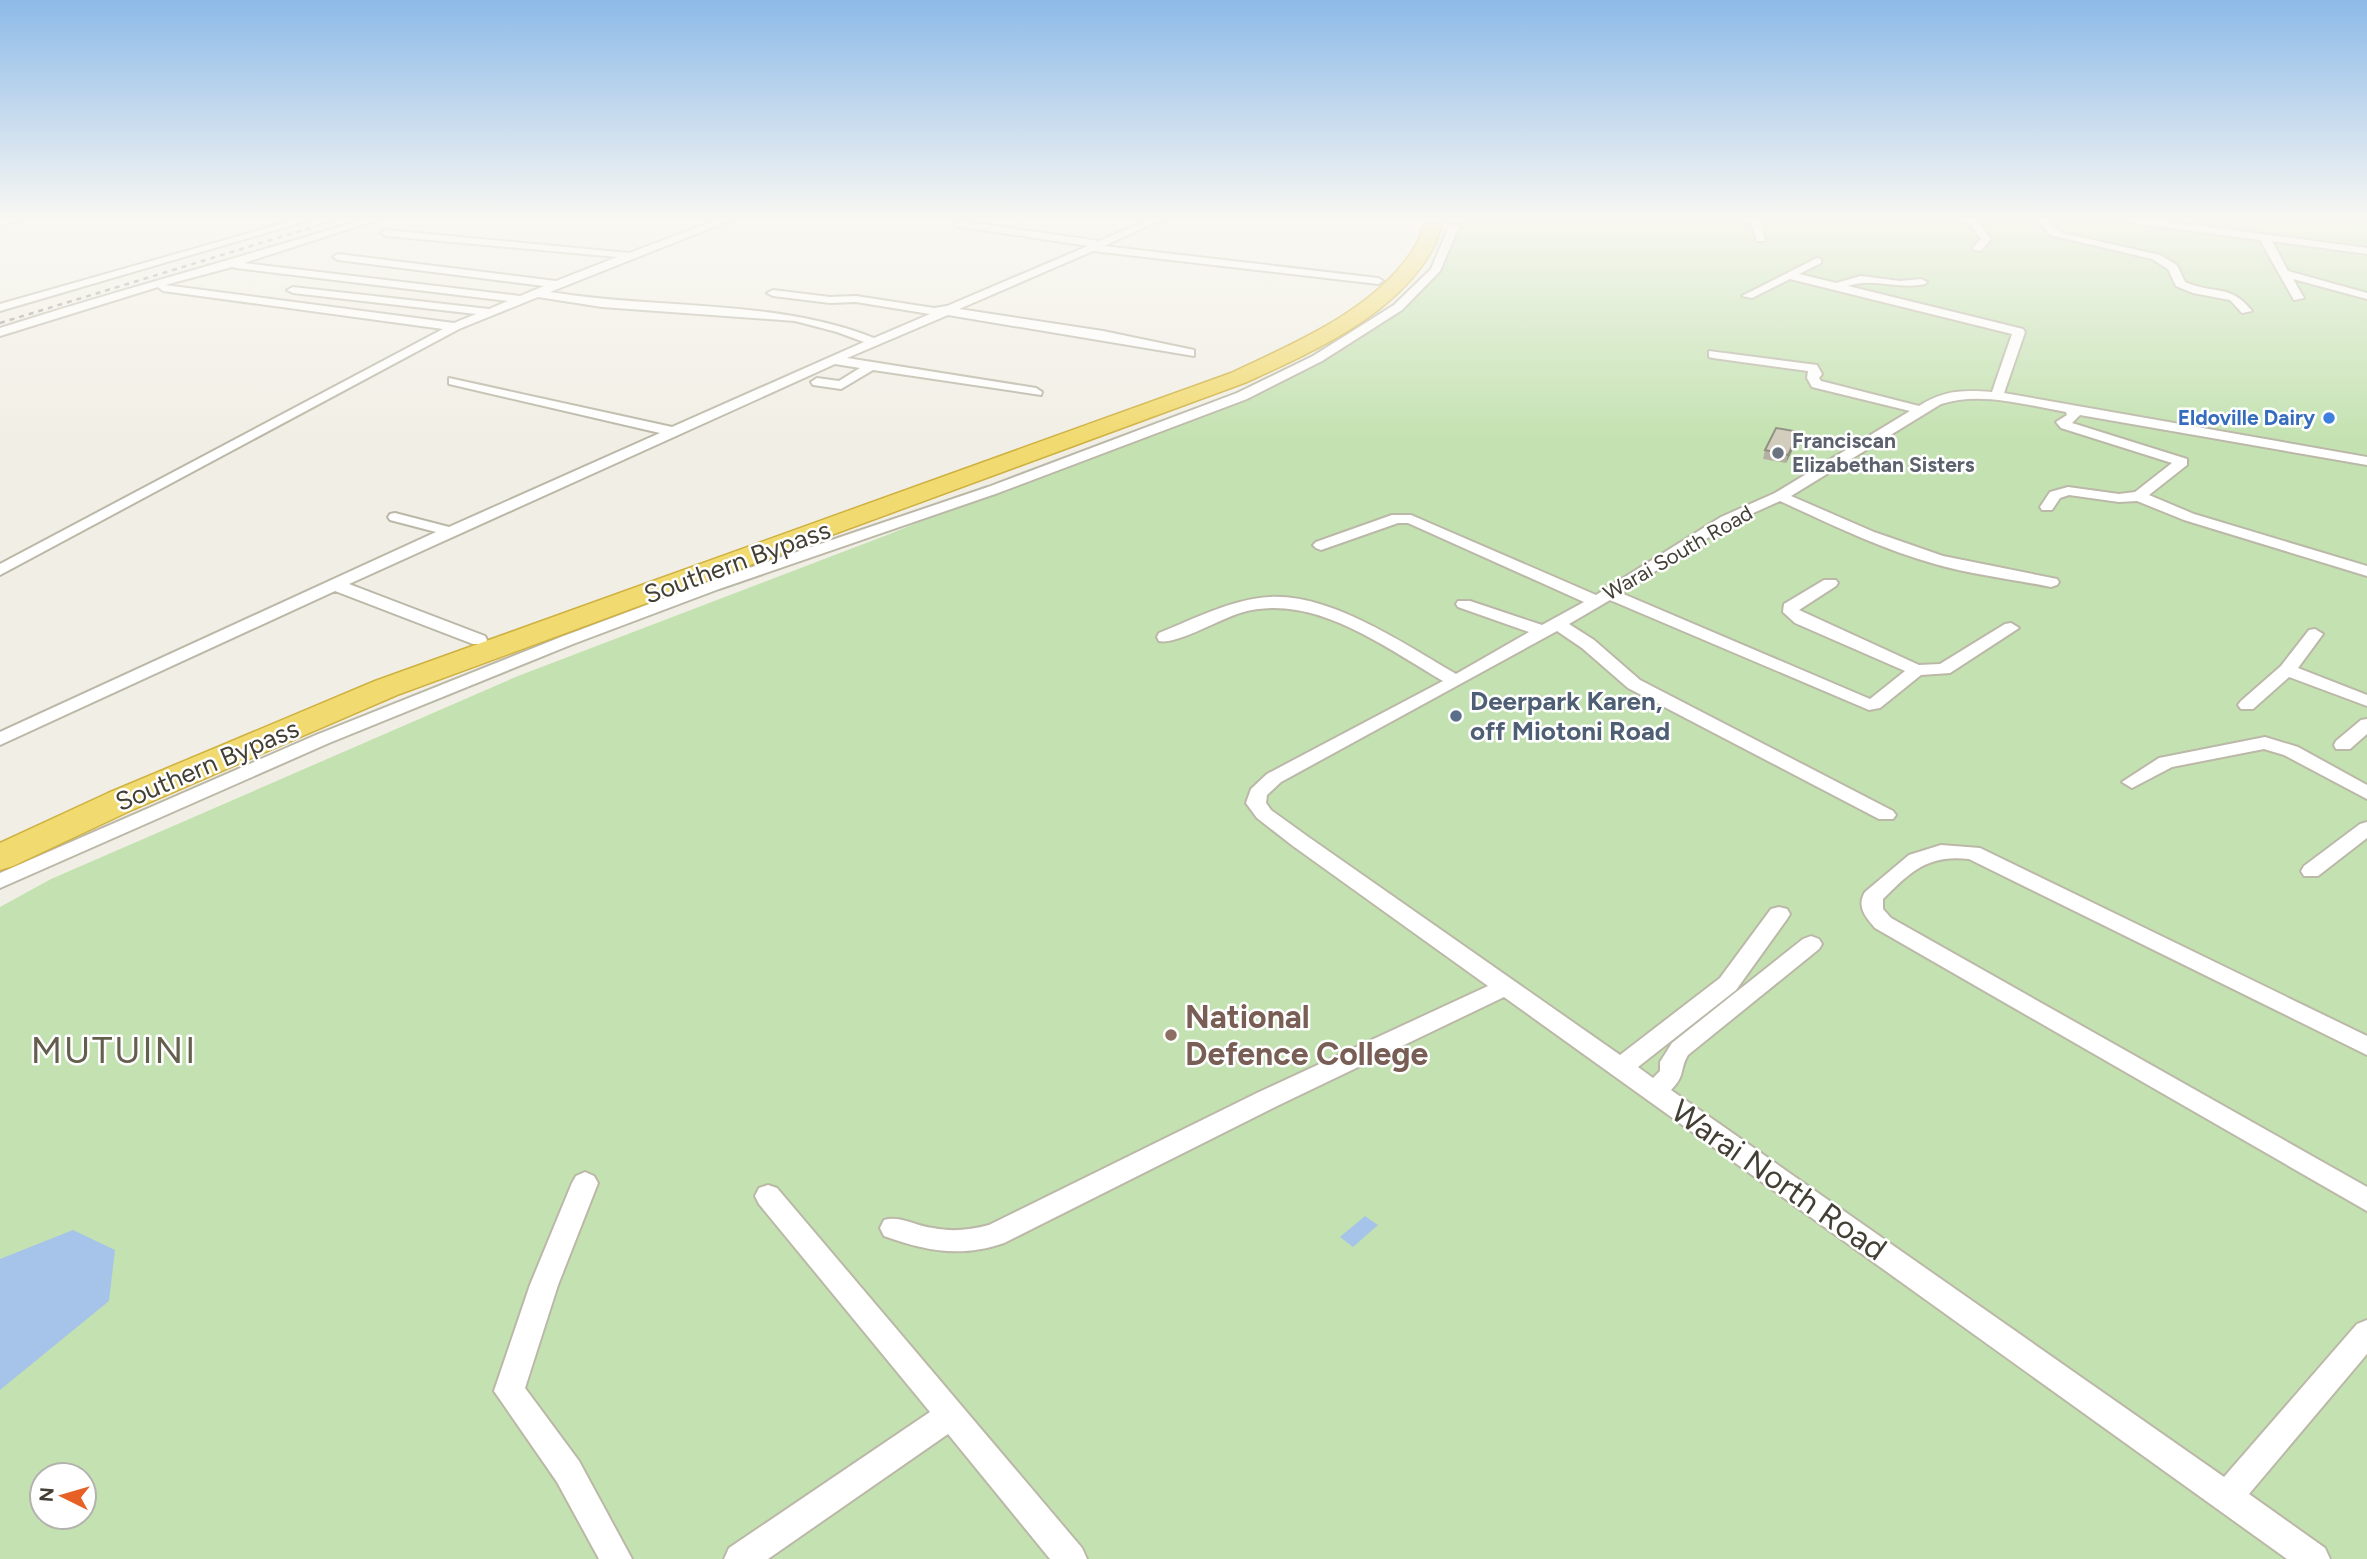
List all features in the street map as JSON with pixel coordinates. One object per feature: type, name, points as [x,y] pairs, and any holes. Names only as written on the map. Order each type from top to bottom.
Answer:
[{"type":"highway","name":"Southern Bypass","points":[[0,839],[375,678],[1115,416],[1243,366],[1341,312],[1364,293]]},
{"type":"highway","name":"Southern Bypass","points":[[0,858],[121,801],[386,688],[1210,390],[1272,364],[1333,332],[1383,293]]},
{"type":"street","points":[[0,308],[53,293]]},
{"type":"street","points":[[0,332],[129,293]]},
{"type":"street","points":[[192,293],[455,327]]},
{"type":"street","points":[[316,293],[488,313]]},
{"type":"street","points":[[468,293],[520,299]]},
{"type":"street","points":[[0,570],[455,327],[537,293],[602,304],[794,318],[841,329],[874,342]]},
{"type":"street","points":[[773,293],[830,300],[856,299],[934,311],[951,309],[1190,352]]},
{"type":"street","points":[[0,739],[452,532],[988,293]]},
{"type":"street","points":[[0,881],[121,825],[343,731],[609,624],[702,589],[908,520],[1242,396],[1331,350],[1381,318],[1412,293]]},
{"type":"street","points":[[1748,296],[1755,293]]},
{"type":"street","points":[[1857,293],[2019,332],[1997,396]]},
{"type":"street","points":[[2209,293],[2234,297],[2246,311]]},
{"type":"street","points":[[2295,293],[2298,298]]},
{"type":"street","points":[[1713,354],[1813,368],[1816,384],[1922,410]]},
{"type":"street","points":[[833,360],[1037,392]]},
{"type":"street","points":[[817,382],[841,385],[871,366]]},
{"type":"street","points":[[453,381],[675,432]]},
{"type":"street","name":"Warai South Road","points":[[1258,793],[1274,778],[1456,681],[1603,597],[1726,520],[1780,496],[1922,410],[1957,394],[1997,396],[2071,408],[2182,445],[2367,461]]},
{"type":"street","points":[[2071,408],[2074,416],[2063,422],[2066,425],[2182,445]]},
{"type":"street","points":[[2139,496],[2182,445]]},
{"type":"street","points":[[2047,507],[2055,495],[2064,491],[2119,498],[2139,496],[2189,517],[2367,571]]},
{"type":"street","points":[[1780,496],[1852,529],[1923,555],[1970,569],[2022,575],[2051,582]]},
{"type":"street","points":[[395,517],[452,532]]},
{"type":"street","points":[[1321,545],[1397,518],[1417,520],[1863,704],[1874,704],[1917,670]]},
{"type":"street","points":[[1830,583],[1790,607],[1791,612],[1801,619],[1917,670],[1944,669],[2011,628]]},
{"type":"street","points":[[338,586],[479,640]]},
{"type":"street","points":[[1165,637],[1249,606],[1271,602],[1297,604],[1344,622],[1456,681]]},
{"type":"street","points":[[1464,604],[1550,627],[1588,644],[1633,684],[1886,815]]},
{"type":"street","points":[[2247,705],[2287,670],[2315,634]]},
{"type":"street","points":[[2287,670],[2367,701]]},
{"type":"street","points":[[2343,746],[2367,724]]},
{"type":"street","points":[[2132,782],[2166,762],[2265,743],[2291,751],[2367,793]]},
{"type":"street","name":"Warai North Road","points":[[1258,793],[1256,803],[1271,820],[2314,1559]]},
{"type":"street","points":[[2311,871],[2367,828]]},
{"type":"street","points":[[2367,1046],[1973,853],[1951,850],[1928,853],[1898,873],[1872,897],[1872,911],[1883,923],[2367,1200]]},
{"type":"street","points":[[1620,1068],[1728,984],[1779,914]]},
{"type":"street","points":[[1654,1092],[1672,1074],[1672,1062],[1680,1049],[1811,944]]},
{"type":"street","points":[[893,1228],[935,1241],[970,1242],[995,1235],[1268,1100],[1507,987]]},
{"type":"street","points":[[584,1183],[544,1285],[509,1391],[541,1429],[587,1500],[616,1559]]},
{"type":"street","points":[[768,1196],[1071,1559]]},
{"type":"street","points":[[2226,1497],[2367,1333]]},
{"type":"street","points":[[740,1559],[951,1415]]},
{"type":"green space","points":[[1414,293],[2367,293],[2367,1559],[0,1559],[0,907],[51,879],[518,676],[887,535],[1312,361],[1385,319]]},
{"type":"water","points":[[1365,1216],[1378,1225],[1353,1247],[1340,1237]]},
{"type":"water","points":[[73,1230],[115,1250],[109,1301],[0,1390],[0,1259]]},
{"type":"building","points":[[1776,428],[1799,432],[1788,455],[1765,450]]},
{"type":"railway","points":[[0,323],[99,293]]},
{"type":"place","name":"Eldoville Dairy","points":[[2329,418]]},
{"type":"place","name":"Franciscan Elizabethan Sisters","points":[[1778,453]]},
{"type":"place","name":"Deerpark Karen, off Miotoni Road","points":[[1456,716]]},
{"type":"place","name":"National Defence College","points":[[1171,1035]]},
{"type":"district","name":"MUTUINI","points":[[114,1050]]}]
